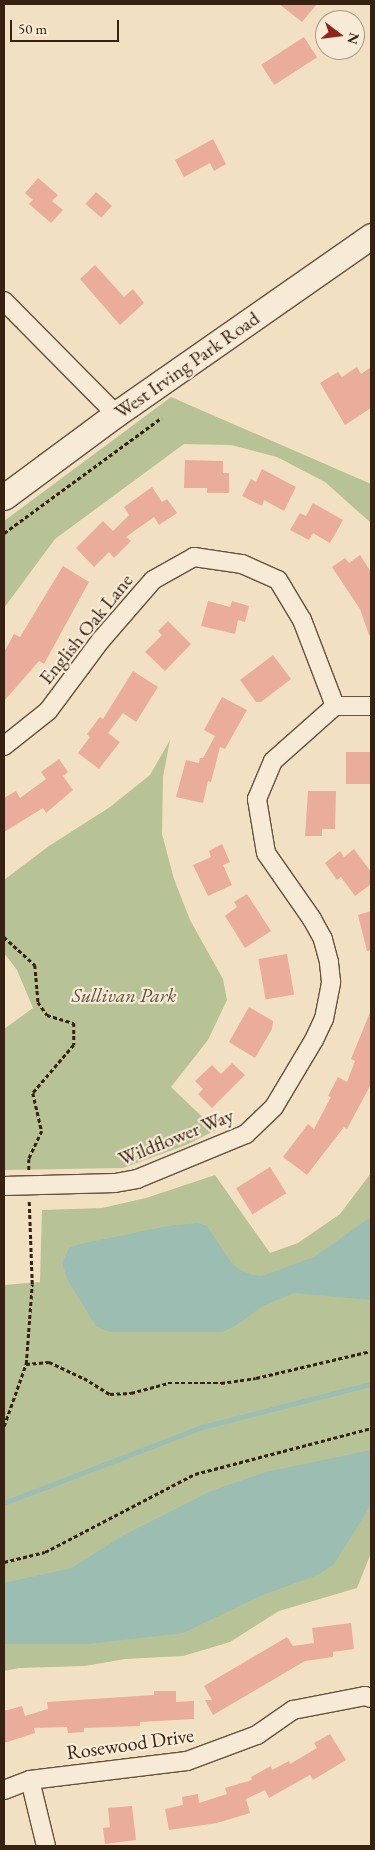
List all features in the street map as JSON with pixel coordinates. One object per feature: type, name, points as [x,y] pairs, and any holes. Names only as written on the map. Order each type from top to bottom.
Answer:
[{"type":"main road","name":"West Irving Park Road","points":[[4,497],[116,414],[371,236]]},
{"type":"street","points":[[4,301],[116,414]]},
{"type":"street","name":"English Oak Lane","points":[[4,746],[48,711],[101,640],[153,580],[194,557],[242,564],[278,580],[302,620],[335,706]]},
{"type":"street","points":[[335,706],[371,706]]},
{"type":"street","name":"Wildflower Way","points":[[4,1186],[115,1183],[137,1179],[246,1134],[274,1107],[314,1040],[324,1019],[330,982],[329,962],[323,939],[312,919],[266,853],[256,799],[273,761],[335,706]]},
{"type":"street","name":"Rosewood Drive","points":[[4,1790],[30,1780],[186,1761],[258,1735],[293,1710],[365,1696],[371,1698]]},
{"type":"street","points":[[30,1780],[46,1846]]},
{"type":"path","points":[[4,533],[161,418]]},
{"type":"path","points":[[4,938],[35,965],[38,1002],[47,1015],[74,1024],[74,1045],[33,1093],[42,1131],[29,1160],[29,1251],[32,1284],[26,1364],[4,1426]]},
{"type":"path","points":[[26,1364],[49,1362],[84,1378],[110,1394],[132,1393],[168,1383],[221,1383],[256,1378],[371,1351]]},
{"type":"path","points":[[4,1562],[45,1552],[195,1474],[371,1428]]},
{"type":"green space","points":[[171,397],[371,484],[371,523],[325,482],[277,457],[231,445],[184,444],[55,539],[4,608],[4,521]]},
{"type":"green space","name":"Sullivan Park","points":[[170,740],[163,777],[162,834],[174,879],[190,920],[223,979],[227,1000],[208,1040],[171,1087],[216,1130],[186,1145],[123,1168],[4,1170],[4,1029],[33,1008],[17,970],[4,953],[4,880],[49,846],[110,807],[150,775]]},
{"type":"green space","points":[[371,1173],[371,1553],[357,1588],[279,1611],[230,1642],[183,1656],[125,1659],[85,1666],[19,1668],[4,1671],[4,1285],[40,1282],[42,1210],[102,1208],[146,1198],[215,1175],[270,1253],[298,1243],[340,1214]]},
{"type":"water","points":[[371,1217],[371,1300],[294,1293],[263,1306],[235,1326],[222,1332],[110,1332],[96,1326],[68,1281],[62,1263],[69,1248],[80,1244],[168,1226],[198,1223],[207,1226],[231,1262],[240,1270],[262,1276],[314,1257]]},
{"type":"water","points":[[371,1450],[371,1505],[334,1564],[320,1574],[260,1596],[183,1633],[89,1644],[4,1644],[4,1583],[72,1568],[122,1536],[211,1491],[266,1472]]},
{"type":"building","points":[[279,4],[317,4],[302,22]]},
{"type":"building","points":[[304,37],[315,54],[315,58],[274,85],[261,65]]},
{"type":"building","points":[[213,139],[226,164],[214,171],[210,163],[184,177],[175,160]]},
{"type":"building","points":[[38,178],[58,195],[52,201],[63,210],[51,223],[29,204],[33,200],[25,193]]},
{"type":"building","points":[[96,192],[112,206],[101,218],[86,204]]},
{"type":"building","points":[[95,265],[124,297],[133,289],[144,303],[120,325],[80,279]]},
{"type":"building","points":[[357,367],[361,374],[371,367],[371,408],[345,425],[320,383],[338,372],[342,377]]},
{"type":"building","points":[[185,460],[223,461],[223,473],[229,473],[229,493],[207,493],[207,488],[184,488]]},
{"type":"building","points":[[262,469],[296,487],[284,511],[264,500],[262,506],[242,496],[251,479],[256,482]]},
{"type":"building","points":[[152,487],[162,502],[167,499],[177,513],[159,525],[154,517],[126,537],[131,541],[114,558],[109,552],[94,567],[76,548],[103,521],[113,531],[129,515],[124,507]]},
{"type":"building","points":[[313,503],[343,520],[330,543],[313,533],[309,540],[290,530],[300,513],[306,516]]},
{"type":"building","points":[[360,555],[371,572],[371,635],[369,635],[360,609],[332,567],[345,558],[349,563]]},
{"type":"building","points":[[63,566],[89,582],[44,664],[39,661],[4,701],[4,652],[14,634],[20,637]]},
{"type":"building","points":[[208,601],[230,607],[232,601],[249,606],[245,622],[238,620],[235,634],[201,626]]},
{"type":"building","points":[[168,621],[191,644],[165,671],[145,652],[162,635],[158,631]]},
{"type":"building","points":[[273,655],[291,679],[261,702],[256,702],[240,680]]},
{"type":"building","points":[[133,671],[158,687],[136,722],[123,713],[108,733],[120,742],[99,769],[78,753],[90,737],[87,734],[100,717],[103,719]]},
{"type":"building","points":[[222,697],[247,710],[225,749],[220,747],[211,782],[208,781],[203,803],[176,797],[186,760],[199,763],[200,758],[203,758],[215,736],[204,730]]},
{"type":"building","points":[[346,752],[371,752],[371,784],[346,784]]},
{"type":"building","points":[[59,759],[68,772],[63,776],[73,790],[46,813],[43,808],[4,832],[4,798],[16,791],[20,798],[46,779],[41,772]]},
{"type":"building","points":[[308,791],[336,791],[335,829],[322,829],[322,836],[305,836]]},
{"type":"building","points":[[222,844],[230,862],[223,865],[232,885],[208,896],[193,865],[211,857],[209,851]]},
{"type":"building","points":[[354,849],[371,872],[371,884],[355,896],[341,877],[337,880],[325,863],[340,851],[344,857]]},
{"type":"building","points":[[247,894],[271,931],[245,948],[225,916],[237,907],[234,902]]},
{"type":"building","points":[[371,911],[371,950],[367,951],[358,915]]},
{"type":"building","points":[[287,954],[294,994],[266,999],[258,959]]},
{"type":"building","points":[[249,1007],[273,1021],[272,1029],[255,1058],[229,1042]]},
{"type":"building","points":[[371,1010],[371,1084],[347,1129],[344,1127],[307,1175],[283,1157],[308,1124],[314,1129],[331,1097],[328,1096],[338,1077],[347,1082],[355,1061],[351,1059]]},
{"type":"building","points":[[232,1063],[245,1075],[212,1108],[198,1094],[203,1089],[195,1081],[212,1065],[221,1074]]},
{"type":"building","points":[[270,1167],[286,1193],[253,1214],[236,1188]]},
{"type":"building","points":[[351,1623],[354,1649],[333,1652],[333,1657],[305,1661],[213,1715],[205,1700],[212,1700],[204,1686],[287,1637],[293,1646],[314,1643],[312,1628]]},
{"type":"building","points":[[154,1691],[176,1691],[176,1702],[194,1701],[194,1719],[140,1722],[140,1726],[84,1728],[84,1732],[68,1733],[67,1727],[34,1728],[35,1733],[4,1743],[4,1711],[22,1706],[25,1716],[48,1709],[47,1702],[154,1695]]},
{"type":"building","points":[[330,1734],[346,1760],[313,1780],[310,1775],[269,1798],[265,1790],[246,1799],[250,1813],[217,1823],[169,1830],[165,1809],[183,1805],[182,1797],[198,1794],[199,1803],[227,1794],[225,1788],[252,1780],[251,1777],[271,1766],[272,1770],[289,1761],[290,1764],[317,1748],[314,1743]]},
{"type":"building","points":[[132,1806],[136,1840],[105,1844],[103,1828],[110,1827],[108,1808]]},
{"type":"waterway","points":[[4,1503],[202,1427],[371,1384]]}]
